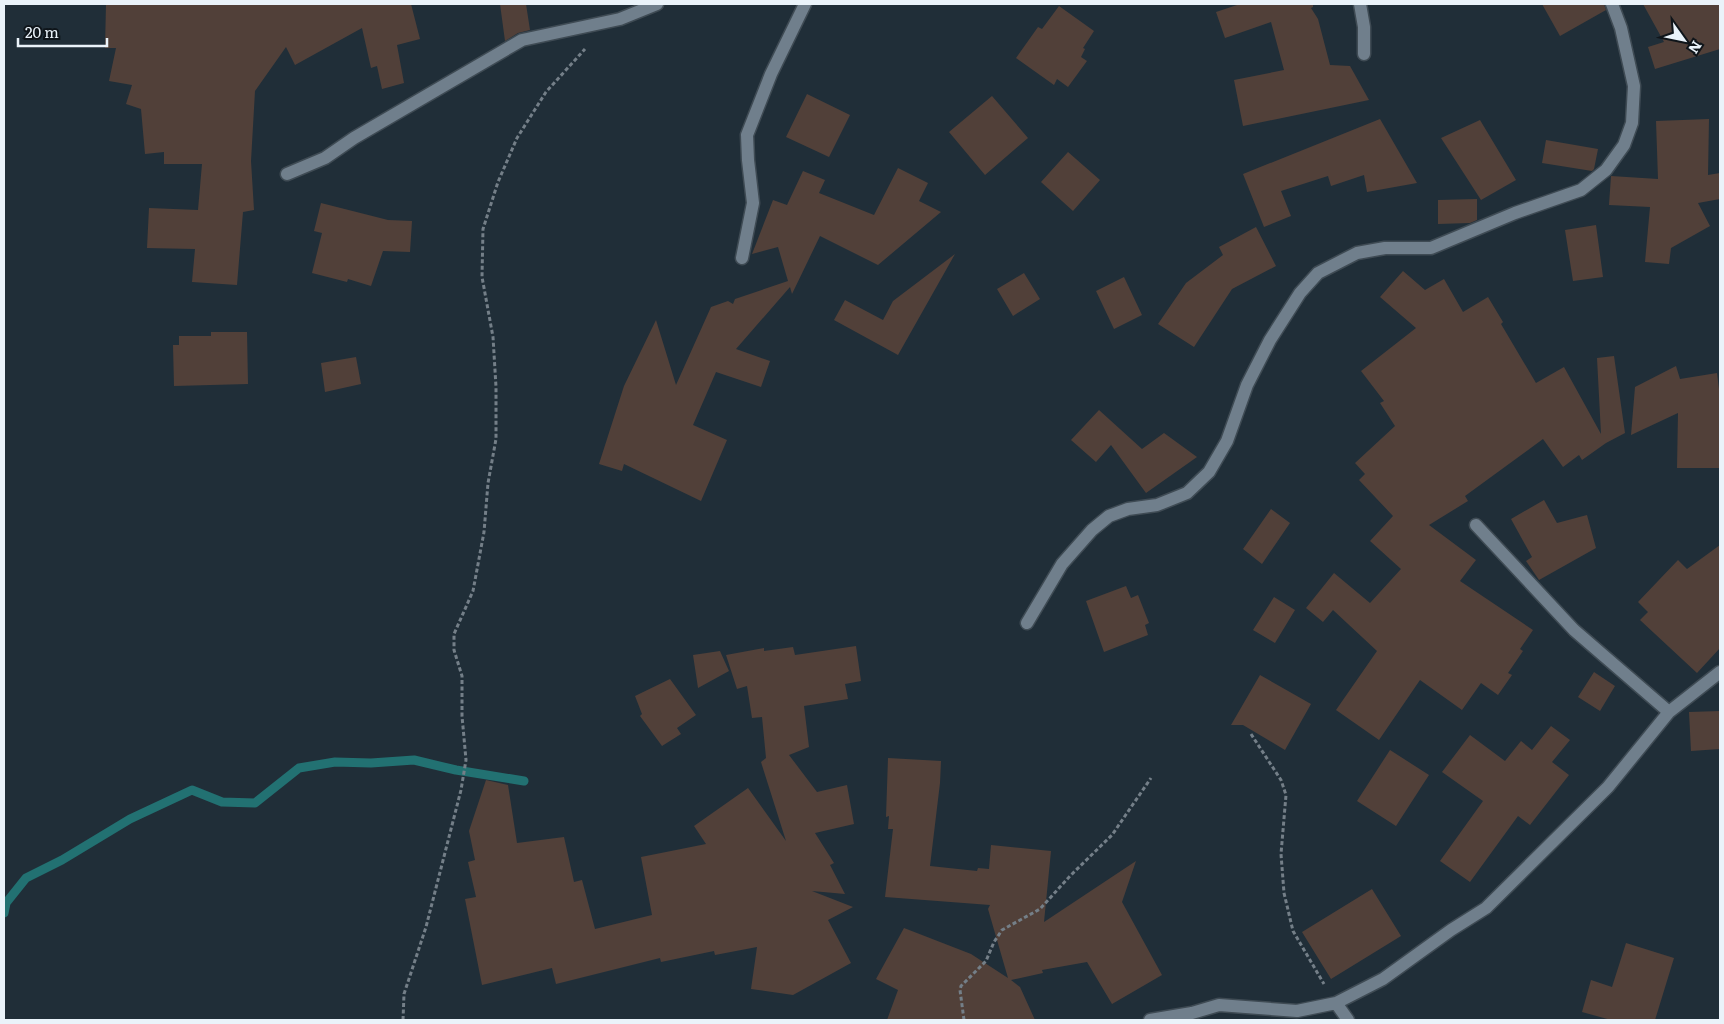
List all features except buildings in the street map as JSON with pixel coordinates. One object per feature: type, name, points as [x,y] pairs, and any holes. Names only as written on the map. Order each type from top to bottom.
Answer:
[{"type":"street","points":[[287,174],[325,158],[354,138],[522,40],[620,19],[658,4]]},
{"type":"street","points":[[742,258],[752,203],[747,135],[771,74],[805,4]]},
{"type":"street","points":[[1360,4],[1364,27],[1364,54]]},
{"type":"street","points":[[1027,622],[1062,564],[1098,525],[1109,516],[1128,509],[1157,505],[1186,493],[1209,472],[1226,441],[1247,385],[1270,340],[1300,293],[1318,273],[1357,253],[1385,248],[1431,248],[1515,213],[1581,190],[1606,170],[1624,145],[1632,123],[1634,86],[1621,28],[1612,4]]},
{"type":"street","points":[[1476,525],[1574,630],[1669,712]]},
{"type":"street","points":[[1150,1020],[1192,1013],[1220,1005],[1297,1011],[1336,1003],[1383,978],[1486,908],[1608,787],[1669,712],[1720,672]]},
{"type":"street","points":[[1336,1003],[1348,1020]]},
{"type":"path","points":[[403,1020],[404,994],[426,927],[461,790],[466,760],[462,716],[462,676],[454,650],[454,634],[473,591],[484,532],[488,483],[496,439],[496,387],[493,337],[482,277],[483,229],[498,182],[517,138],[546,92],[591,44]]},
{"type":"path","points":[[1251,734],[1281,780],[1286,795],[1281,854],[1284,892],[1293,931],[1310,963],[1336,1003]]},
{"type":"path","points":[[964,1020],[961,986],[986,961],[994,942],[1002,930],[1040,909],[1070,876],[1094,854],[1112,835],[1151,778]]},
{"type":"waterway","points":[[4,913],[6,903],[26,878],[62,860],[130,819],[192,790],[222,802],[255,803],[299,768],[335,762],[371,763],[414,760],[456,770],[524,781]]}]
